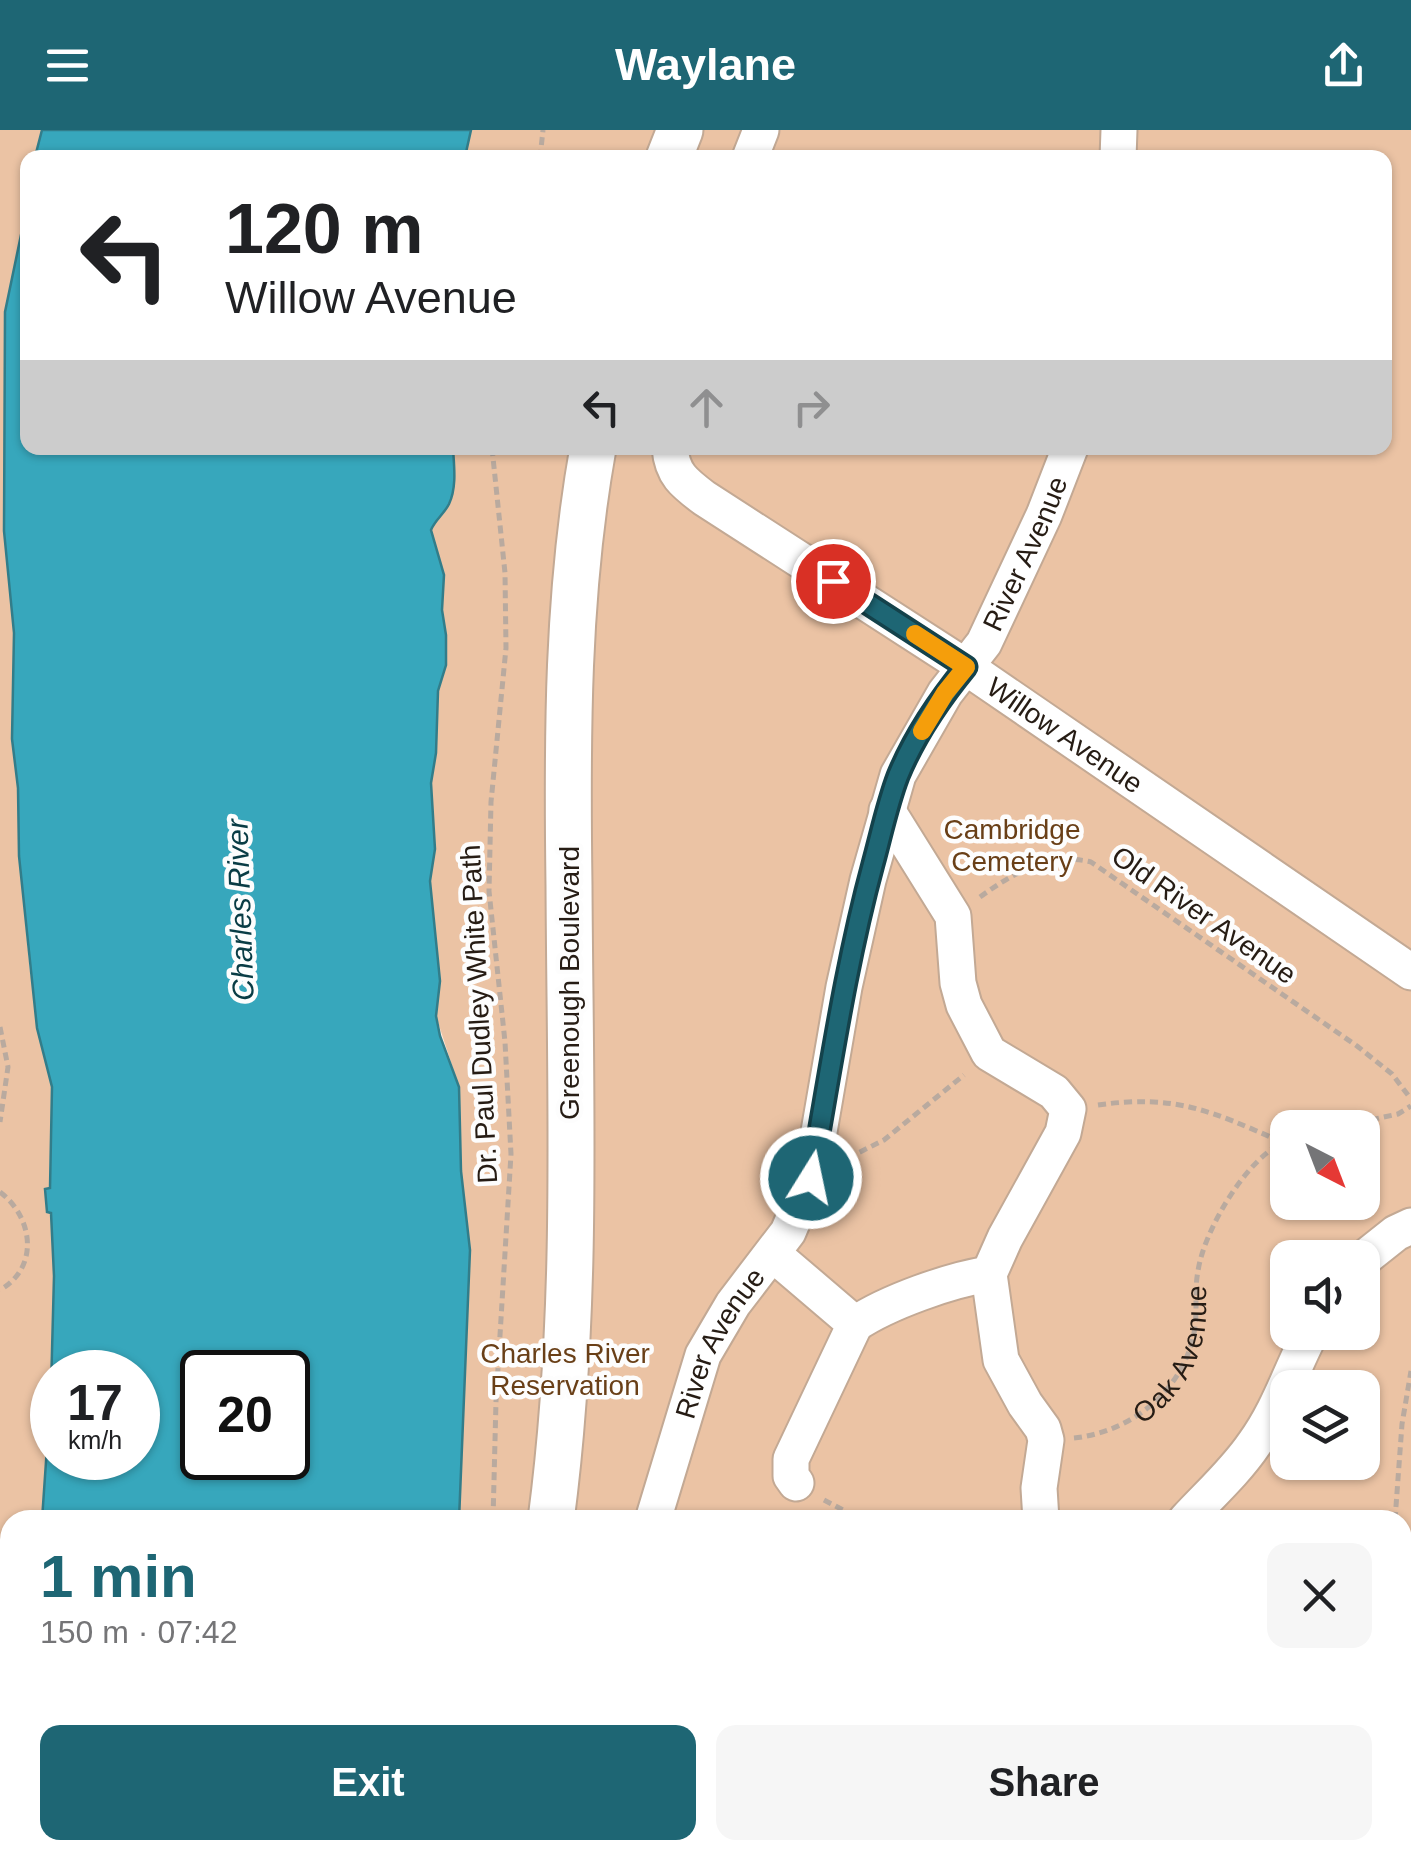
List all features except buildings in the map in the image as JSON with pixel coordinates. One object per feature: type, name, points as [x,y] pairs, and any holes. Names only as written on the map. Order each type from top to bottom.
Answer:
[{"type":"main road","name":"Greenough Boulevard","points":[[552,1510],[571,1268],[568,687],[580,541],[592,455]]},
{"type":"lane","name":"River Avenue","points":[[656,1510],[704,1355],[732,1304],[788,1232],[811,1178],[844,987],[898,775],[945,693],[984,644],[1067,455]]},
{"type":"lane","name":"Willow Avenue","points":[[671,456],[681,480],[704,498],[966,667],[1411,972]]},
{"type":"lane","points":[[887,810],[954,916],[958,982],[964,1005],[989,1052],[1054,1092],[1068,1109],[1062,1132],[989,1274],[1001,1360],[1046,1440],[1039,1488],[1040,1510]]},
{"type":"lane","points":[[811,1178],[844,1160]]},
{"type":"lane","points":[[1380,1246],[1411,1226]]},
{"type":"lane","points":[[773,1254],[856,1324]]},
{"type":"lane","points":[[796,1482],[791,1476],[791,1460],[856,1324],[885,1307],[989,1274]]},
{"type":"lane","points":[[1195,1510],[1256,1443],[1303,1350]]},
{"type":"path","name":"Dr. Paul Dudley White Path","points":[[493,455],[504,555],[506,648],[492,780],[489,891],[505,1042],[510,1154],[496,1401],[494,1510]]},
{"type":"path","name":"Old River Avenue","points":[[954,916],[995,886],[1036,865],[1076,858],[1091,862],[1356,1046],[1392,1074],[1411,1102]]},
{"type":"path","points":[[0,1027],[8,1068],[0,1122]]},
{"type":"path","points":[[844,1160],[884,1140],[929,1107],[989,1052]]},
{"type":"path","points":[[1068,1109],[1132,1100],[1176,1102],[1270,1135]]},
{"type":"path","points":[[1380,1118],[1398,1114],[1411,1102]]},
{"type":"path","name":"Oak Avenue","points":[[1046,1440],[1082,1437],[1124,1424],[1166,1392],[1188,1356],[1204,1248],[1240,1181],[1270,1154]]},
{"type":"path","points":[[0,1192],[21,1213],[26,1241],[24,1268],[0,1290]]},
{"type":"path","points":[[1397,1510],[1402,1424],[1411,1372]]},
{"type":"path","points":[[796,1482],[845,1510]]},
{"type":"green space","points":[[0,130],[42,130],[37,150],[20,150],[20,249],[5,312],[4,531],[14,633],[12,739],[18,788],[19,856],[30,972],[52,1087],[46,1189],[56,1277],[53,1350],[30,1350],[30,1480],[45,1480],[43,1510],[0,1510]]},
{"type":"green space","name":"Cambridge Cemetery","points":[[471,130],[1411,130],[1411,1510],[459,1510],[470,1250],[461,1171],[459,1087],[436,1016],[440,981],[430,881],[435,849],[431,783],[438,691],[446,665],[446,635],[442,610],[444,575],[430,530],[452,497],[453,455],[1392,455],[1392,150],[467,150]]},
{"type":"water","points":[[42,130],[471,130],[467,150],[37,150]]},
{"type":"water","name":"Charles River","points":[[20,240],[20,455],[453,455],[452,497],[431,530],[444,575],[446,665],[438,691],[431,783],[435,849],[430,881],[440,981],[436,1016],[459,1087],[461,1171],[470,1250],[459,1510],[43,1510],[45,1480],[160,1480],[160,1350],[52,1350],[54,1276],[51,1213],[47,1212],[45,1189],[50,1188],[52,1087],[37,1028],[19,856],[18,788],[12,739],[14,633],[4,531],[5,312]]},
{"type":"slow traffic","points":[[915,634],[966,667],[922,731]]},
{"type":"route","points":[[811,1178],[844,987],[887,810],[898,775],[922,730],[966,667],[833,581]]},
{"type":"park label","name":"Charles River Reservation","points":[[565,1369]]}]
